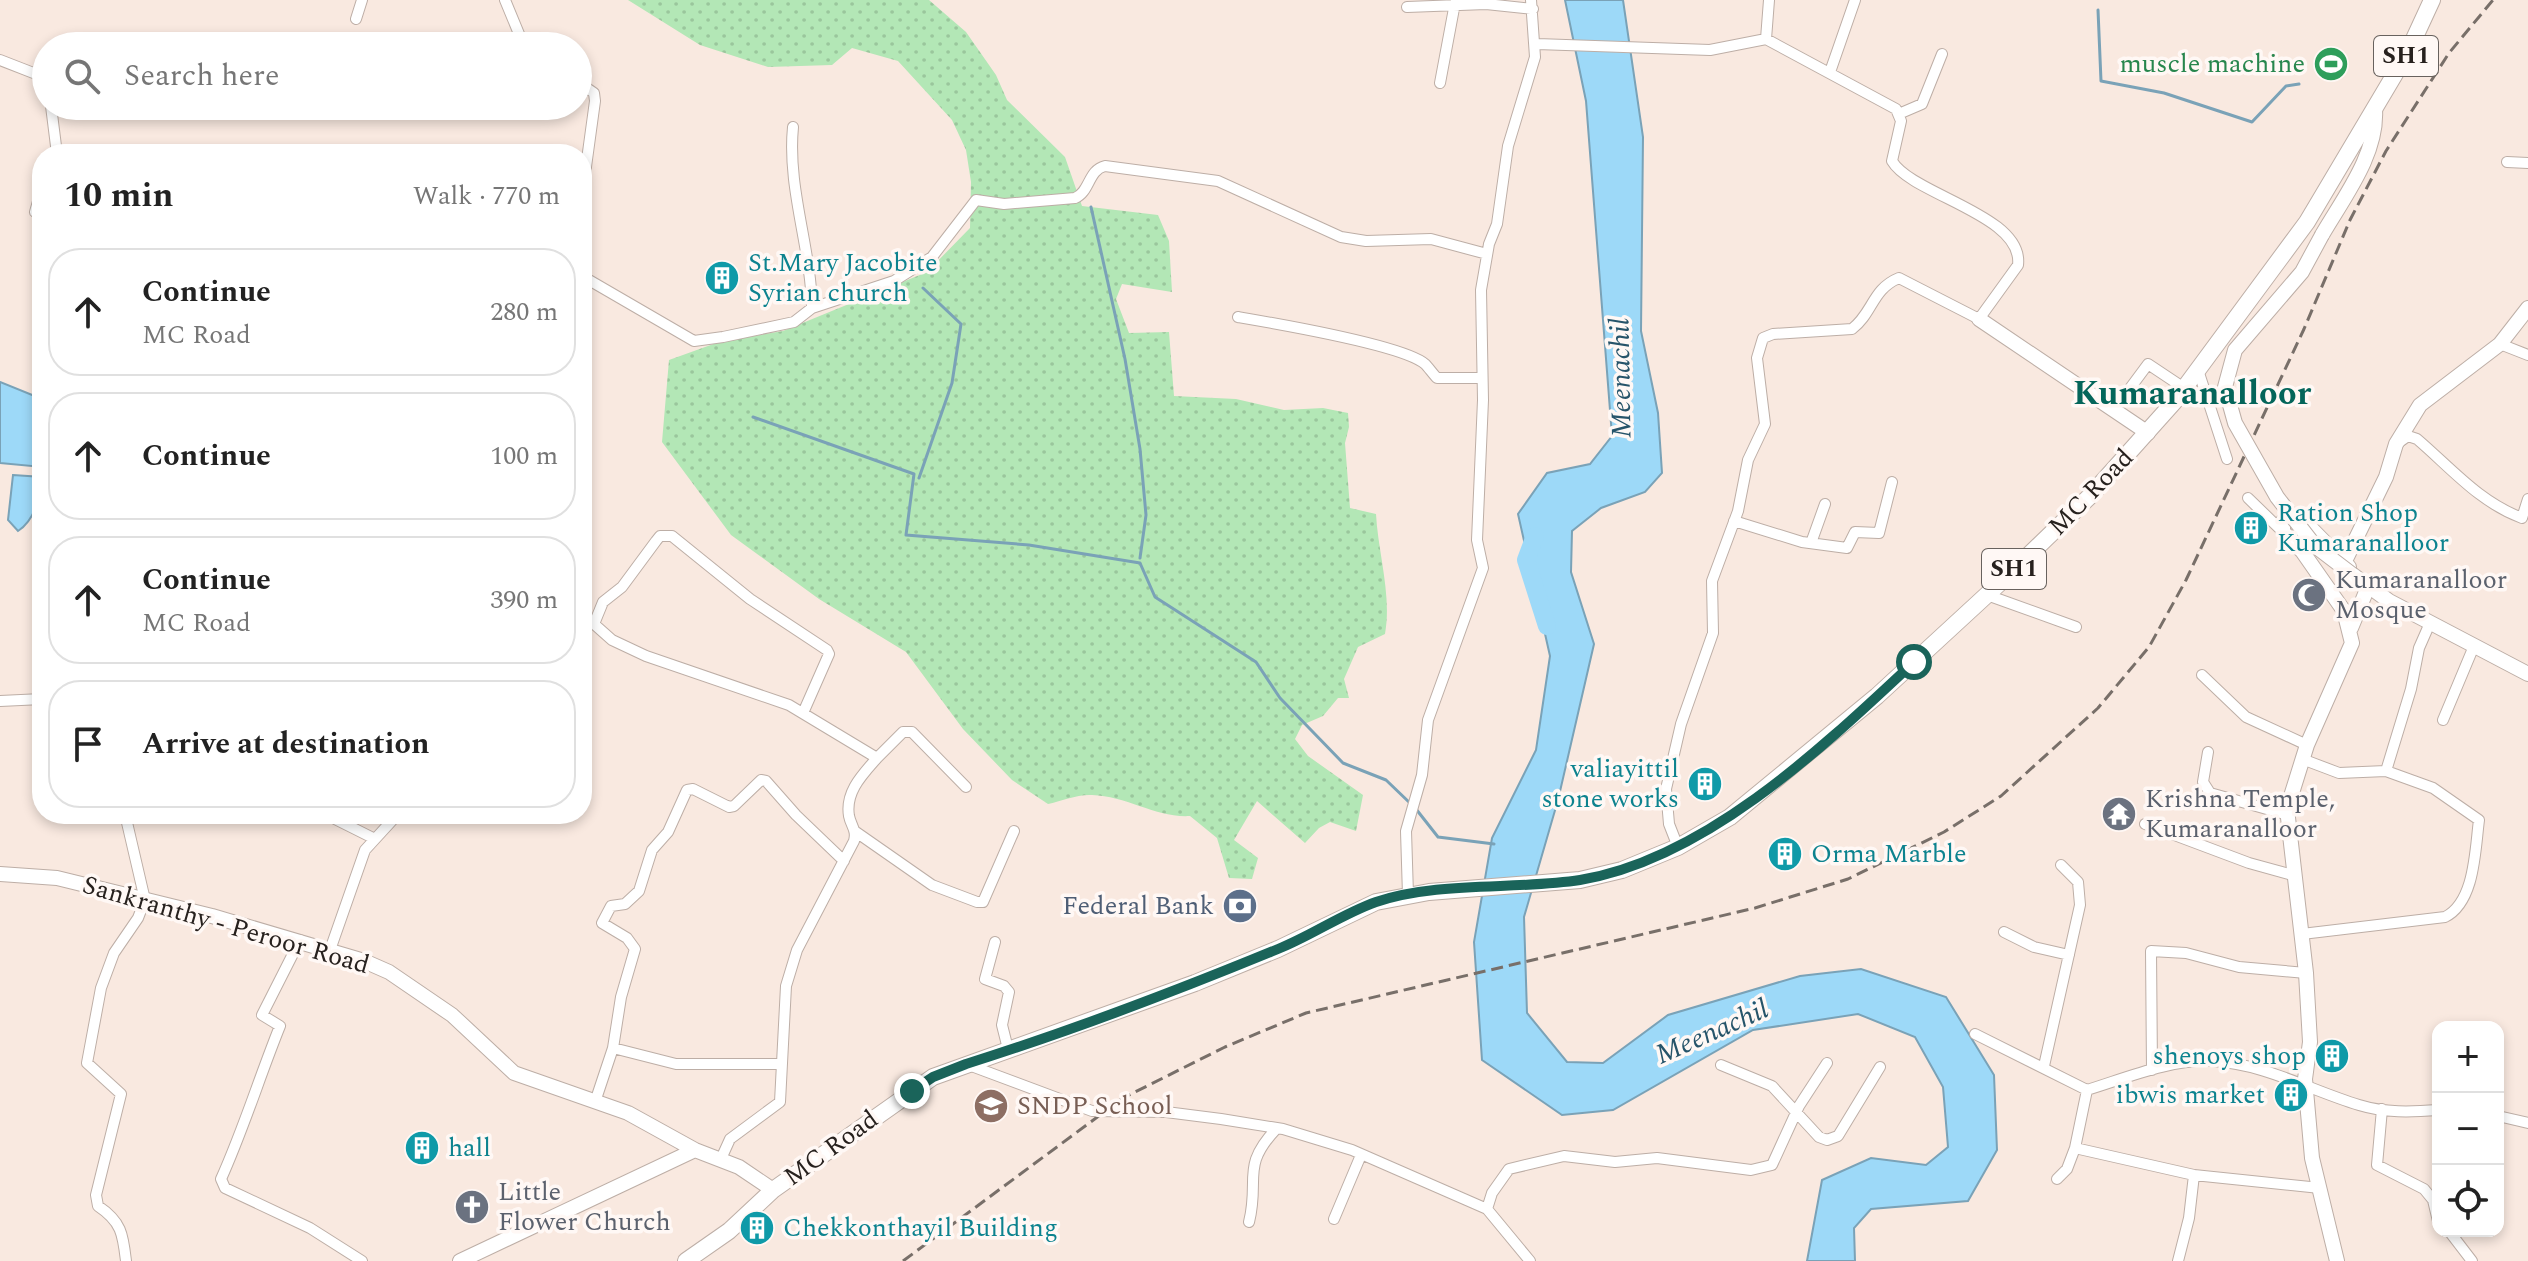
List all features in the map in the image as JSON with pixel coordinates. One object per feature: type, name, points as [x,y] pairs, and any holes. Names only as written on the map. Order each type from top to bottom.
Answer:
[{"type":"main road","name":"MC Road","points":[[686,1261],[729,1231],[773,1190],[890,1104],[933,1077],[1195,983],[1278,949],[1376,902],[1408,895],[1580,880],[1622,870],[1678,847],[1730,817],[1877,696],[1987,595],[2089,497],[2148,433],[2199,373],[2307,222],[2375,109],[2432,0]]},
{"type":"main road","points":[[2375,109],[2376,131],[2345,196],[2302,272],[2235,350],[2225,387],[2235,423],[2277,497],[2315,546],[2368,587],[2528,674]]},
{"type":"main road","points":[[2341,162],[2357,172]]},
{"type":"main road","points":[[2328,185],[2345,196]]},
{"type":"main road","points":[[2345,561],[2386,477],[2396,444],[2420,405],[2500,344],[2528,308]]},
{"type":"main road","points":[[1979,319],[2148,433]]},
{"type":"main road","points":[[2337,1261],[2312,1158],[2306,1086],[2310,1042],[2306,973],[2288,815],[2304,752],[2352,643],[2351,628],[2344,611],[2302,551],[2283,532],[2283,521],[2288,515],[2300,517],[2345,561],[2353,575]]},
{"type":"main road","points":[[2351,628],[2368,587]]},
{"type":"main road","name":"Sankranthy - Peroor Road","points":[[0,874],[57,878],[145,900],[300,940],[389,972],[452,1015],[514,1073],[596,1099],[671,1134],[695,1150],[753,1175],[773,1190]]},
{"type":"main road","points":[[460,1261],[695,1150]]},
{"type":"street","points":[[356,19],[362,0]]},
{"type":"street","points":[[505,0],[518,32]]},
{"type":"street","points":[[1766,39],[1769,0]]},
{"type":"street","points":[[1830,72],[1855,0]]},
{"type":"street","points":[[1440,83],[1455,3]]},
{"type":"street","points":[[1407,7],[1455,3],[1532,5],[1537,44],[1508,146],[1497,224],[1487,254],[1481,290],[1482,378],[1477,540],[1483,568],[1433,702],[1405,845],[1408,895]]},
{"type":"street","points":[[1537,44],[1710,50],[1766,39],[1883,99],[1901,113]]},
{"type":"street","points":[[1901,113],[1922,104],[1942,54]]},
{"type":"street","points":[[0,60],[32,72]]},
{"type":"street","points":[[589,144],[595,101],[592,92]]},
{"type":"street","points":[[1678,847],[1669,824],[1666,789],[1681,724],[1713,633],[1712,581],[1734,521],[1748,460],[1765,424],[1757,358],[1763,338],[1773,334],[1852,329],[1860,323],[1883,285],[1899,278],[1979,319],[2018,265],[2019,258],[2007,239],[1986,220],[1899,172],[1892,161],[1901,113]]},
{"type":"street","points":[[53,120],[56,144]]},
{"type":"street","points":[[793,127],[790,161],[812,280],[812,308]]},
{"type":"street","points":[[2507,162],[2528,163]]},
{"type":"street","points":[[592,282],[694,341],[794,322],[812,308],[894,281],[932,257],[976,200],[1004,204],[1075,198],[1083,193],[1095,171],[1105,166],[1218,181],[1341,237],[1366,241],[1431,239],[1487,254]]},
{"type":"street","points":[[1238,317],[1355,340],[1413,358],[1425,364],[1437,378],[1482,378]]},
{"type":"street","points":[[2500,344],[2528,355]]},
{"type":"street","points":[[2125,395],[2148,364],[2184,388]]},
{"type":"street","points":[[2199,373],[2227,459]]},
{"type":"street","points":[[2396,444],[2408,436],[2417,439],[2464,483],[2502,511],[2522,518],[2528,499]]},
{"type":"street","points":[[1734,521],[1811,543],[1847,548],[1855,532],[1879,533],[1892,482]]},
{"type":"street","points":[[2248,498],[2283,532]]},
{"type":"street","points":[[1811,543],[1825,504]]},
{"type":"street","points":[[803,713],[829,654],[827,650],[740,591],[672,536],[660,536],[622,587],[603,602],[594,624],[612,640],[646,656],[766,695],[803,713],[877,758]]},
{"type":"street","points":[[1987,595],[2076,627]]},
{"type":"street","points":[[2386,771],[2411,689],[2419,648],[2430,623]]},
{"type":"street","points":[[2443,720],[2474,646]]},
{"type":"street","points":[[2202,675],[2246,717],[2339,773],[2386,771],[2433,788],[2479,820],[2472,867],[2464,897],[2455,912],[2445,917],[2302,934]]},
{"type":"street","points":[[0,701],[32,699]]},
{"type":"street","points":[[966,787],[912,732],[903,732],[852,790],[847,806],[856,832],[932,885],[983,902],[1014,831]]},
{"type":"street","points":[[2208,752],[2203,782],[2210,793],[2288,815]]},
{"type":"street","points":[[596,1099],[613,1048],[621,997],[635,949],[627,938],[602,923],[611,906],[625,904],[639,891],[652,850],[668,832],[687,790],[693,789],[729,807],[734,806],[761,780],[766,781],[844,861]]},
{"type":"street","points":[[126,1261],[124,1232],[113,1216],[98,1206],[96,1195],[121,1094],[87,1063],[101,988],[114,953],[138,918],[145,900],[127,824]]},
{"type":"street","points":[[345,824],[373,838]]},
{"type":"street","points":[[330,950],[373,838],[386,831],[391,824]]},
{"type":"street","points":[[2145,824],[2249,863],[2296,876]]},
{"type":"street","points":[[720,1161],[730,1139],[780,1102],[786,986],[797,950],[856,832]]},
{"type":"street","points":[[2044,1066],[2080,905],[2078,882],[2061,865]]},
{"type":"street","points":[[2004,932],[2034,947],[2069,955]]},
{"type":"street","points":[[300,940],[262,1015],[280,1026],[248,1104],[247,1121],[221,1179],[225,1188],[310,1228],[362,1261]]},
{"type":"street","points":[[995,942],[985,979],[1004,986],[1009,992],[1002,1025],[1008,1049]]},
{"type":"street","points":[[2152,1070],[2151,951],[2186,953],[2239,967],[2306,973]]},
{"type":"street","points":[[1975,1034],[2087,1090],[2152,1070],[2209,1061],[2269,1070],[2361,1106],[2396,1113],[2432,1110]]},
{"type":"street","points":[[613,1048],[676,1064],[781,1064]]},
{"type":"street","points":[[1487,1209],[1492,1193],[1509,1169],[1564,1156],[1615,1162],[1657,1158],[1735,1170],[1772,1165],[1796,1114],[1827,1063]]},
{"type":"street","points":[[966,1064],[1092,1111],[1166,1112],[1277,1128],[1361,1155],[1487,1209],[1530,1261]]},
{"type":"street","points":[[1721,1065],[1772,1086],[1819,1137],[1827,1140],[1838,1136],[1880,1067]]},
{"type":"street","points":[[2057,1179],[2067,1169],[2075,1148],[2087,1090]]},
{"type":"street","points":[[2382,1109],[2377,1165],[2424,1189],[2432,1199]]},
{"type":"street","points":[[2504,1117],[2528,1123]]},
{"type":"street","points":[[1249,1222],[1255,1199],[1251,1176],[1259,1148],[1277,1128]]},
{"type":"street","points":[[2075,1148],[2194,1175],[2320,1188]]},
{"type":"street","points":[[1334,1219],[1361,1155]]},
{"type":"street","points":[[2178,1261],[2189,1218],[2194,1175]]},
{"type":"street","points":[[2454,1237],[2472,1261]]},
{"type":"green space","points":[[628,0],[929,0],[966,32],[996,75],[1007,100],[1065,157],[1082,206],[1158,215],[1169,241],[1172,292],[1122,284],[1116,299],[1129,333],[1169,332],[1174,396],[1236,399],[1284,410],[1323,408],[1348,413],[1345,443],[1350,508],[1376,514],[1386,589],[1385,634],[1358,647],[1344,679],[1349,698],[1338,698],[1323,716],[1302,725],[1295,739],[1308,756],[1363,795],[1356,831],[1330,822],[1319,828],[1305,843],[1257,801],[1234,840],[1258,858],[1252,879],[1229,878],[1217,838],[1190,816],[1165,814],[1105,796],[1075,797],[1048,804],[1012,780],[963,729],[906,652],[819,599],[731,535],[662,442],[669,360],[719,342],[783,331],[927,272],[970,228],[971,182],[966,150],[952,120],[898,61],[852,48],[832,65],[768,67],[700,45]]},
{"type":"water","points":[[1565,0],[1623,0],[1643,137],[1641,331],[1658,413],[1662,473],[1645,492],[1601,508],[1572,531],[1571,572],[1594,644],[1558,800],[1524,917],[1527,1013],[1567,1062],[1603,1063],[1668,1015],[1800,976],[1861,969],[1946,997],[1994,1075],[1997,1150],[1968,1201],[1871,1209],[1854,1228],[1855,1261],[1807,1261],[1822,1180],[1871,1158],[1926,1165],[1948,1147],[1943,1087],[1915,1037],[1858,1014],[1753,1030],[1613,1110],[1562,1115],[1482,1060],[1474,942],[1492,838],[1536,750],[1550,656],[1518,514],[1547,473],[1590,464],[1612,436],[1586,101]]},
{"type":"water","points":[[0,382],[32,395],[32,466],[0,463]]},
{"type":"water","points":[[13,475],[32,476],[32,514],[18,531],[8,520]]},
{"type":"waterway","points":[[2098,10],[2101,81],[2164,93],[2252,122],[2286,86],[2299,84]]},
{"type":"waterway","points":[[1091,207],[1125,359],[1140,449],[1146,515],[1140,558]]},
{"type":"waterway","points":[[919,478],[952,383],[961,324],[923,288]]},
{"type":"waterway","points":[[753,417],[914,474],[906,535],[1029,545],[1140,563],[1155,597],[1256,662],[1280,698],[1343,763],[1386,780],[1411,804]]},
{"type":"waterway","name":"Meenachil","points":[[1535,536],[1526,560],[1547,626]]},
{"type":"waterway","points":[[1416,809],[1438,837],[1494,844]]},
{"type":"railway","points":[[903,1261],[1123,1098],[1225,1047],[1306,1013],[1755,908],[1848,879],[1944,832],[2001,796],[2098,708],[2149,647],[2186,580],[2304,329],[2350,220],[2386,151],[2449,53],[2493,0]]},
{"type":"place","name":"muscle machine","points":[[2331,64]]},
{"type":"place","name":"St.Mary Jacobite Syrian church","points":[[722,278]]},
{"type":"place","name":"Ration Shop Kumaranalloor","points":[[2251,528]]},
{"type":"place","name":"Kumaranalloor Mosque","points":[[2309,595]]},
{"type":"place","name":"valiayittil stone works","points":[[1705,784]]},
{"type":"place","name":"Krishna Temple, Kumaranalloor","points":[[2119,814]]},
{"type":"place","name":"Orma Marble","points":[[1785,854]]},
{"type":"place","name":"Federal Bank","points":[[1240,906]]},
{"type":"place","name":"shenoys shop","points":[[2332,1056]]},
{"type":"place","name":"ibwis market","points":[[2291,1095]]},
{"type":"place","name":"SNDP School","points":[[991,1106]]},
{"type":"place","name":"hall","points":[[422,1148]]},
{"type":"place","name":"Little Flower Church","points":[[472,1207]]},
{"type":"place","name":"Chekkonthayil Building","points":[[757,1228]]},
{"type":"district","name":"Kumaranalloor","points":[[2192,394]]},
{"type":"route","points":[[912,1091],[933,1077],[966,1064],[1195,983],[1278,949],[1376,902],[1429,892],[1580,880],[1622,870],[1678,847],[1730,817],[1785,774],[1914,662]]}]
